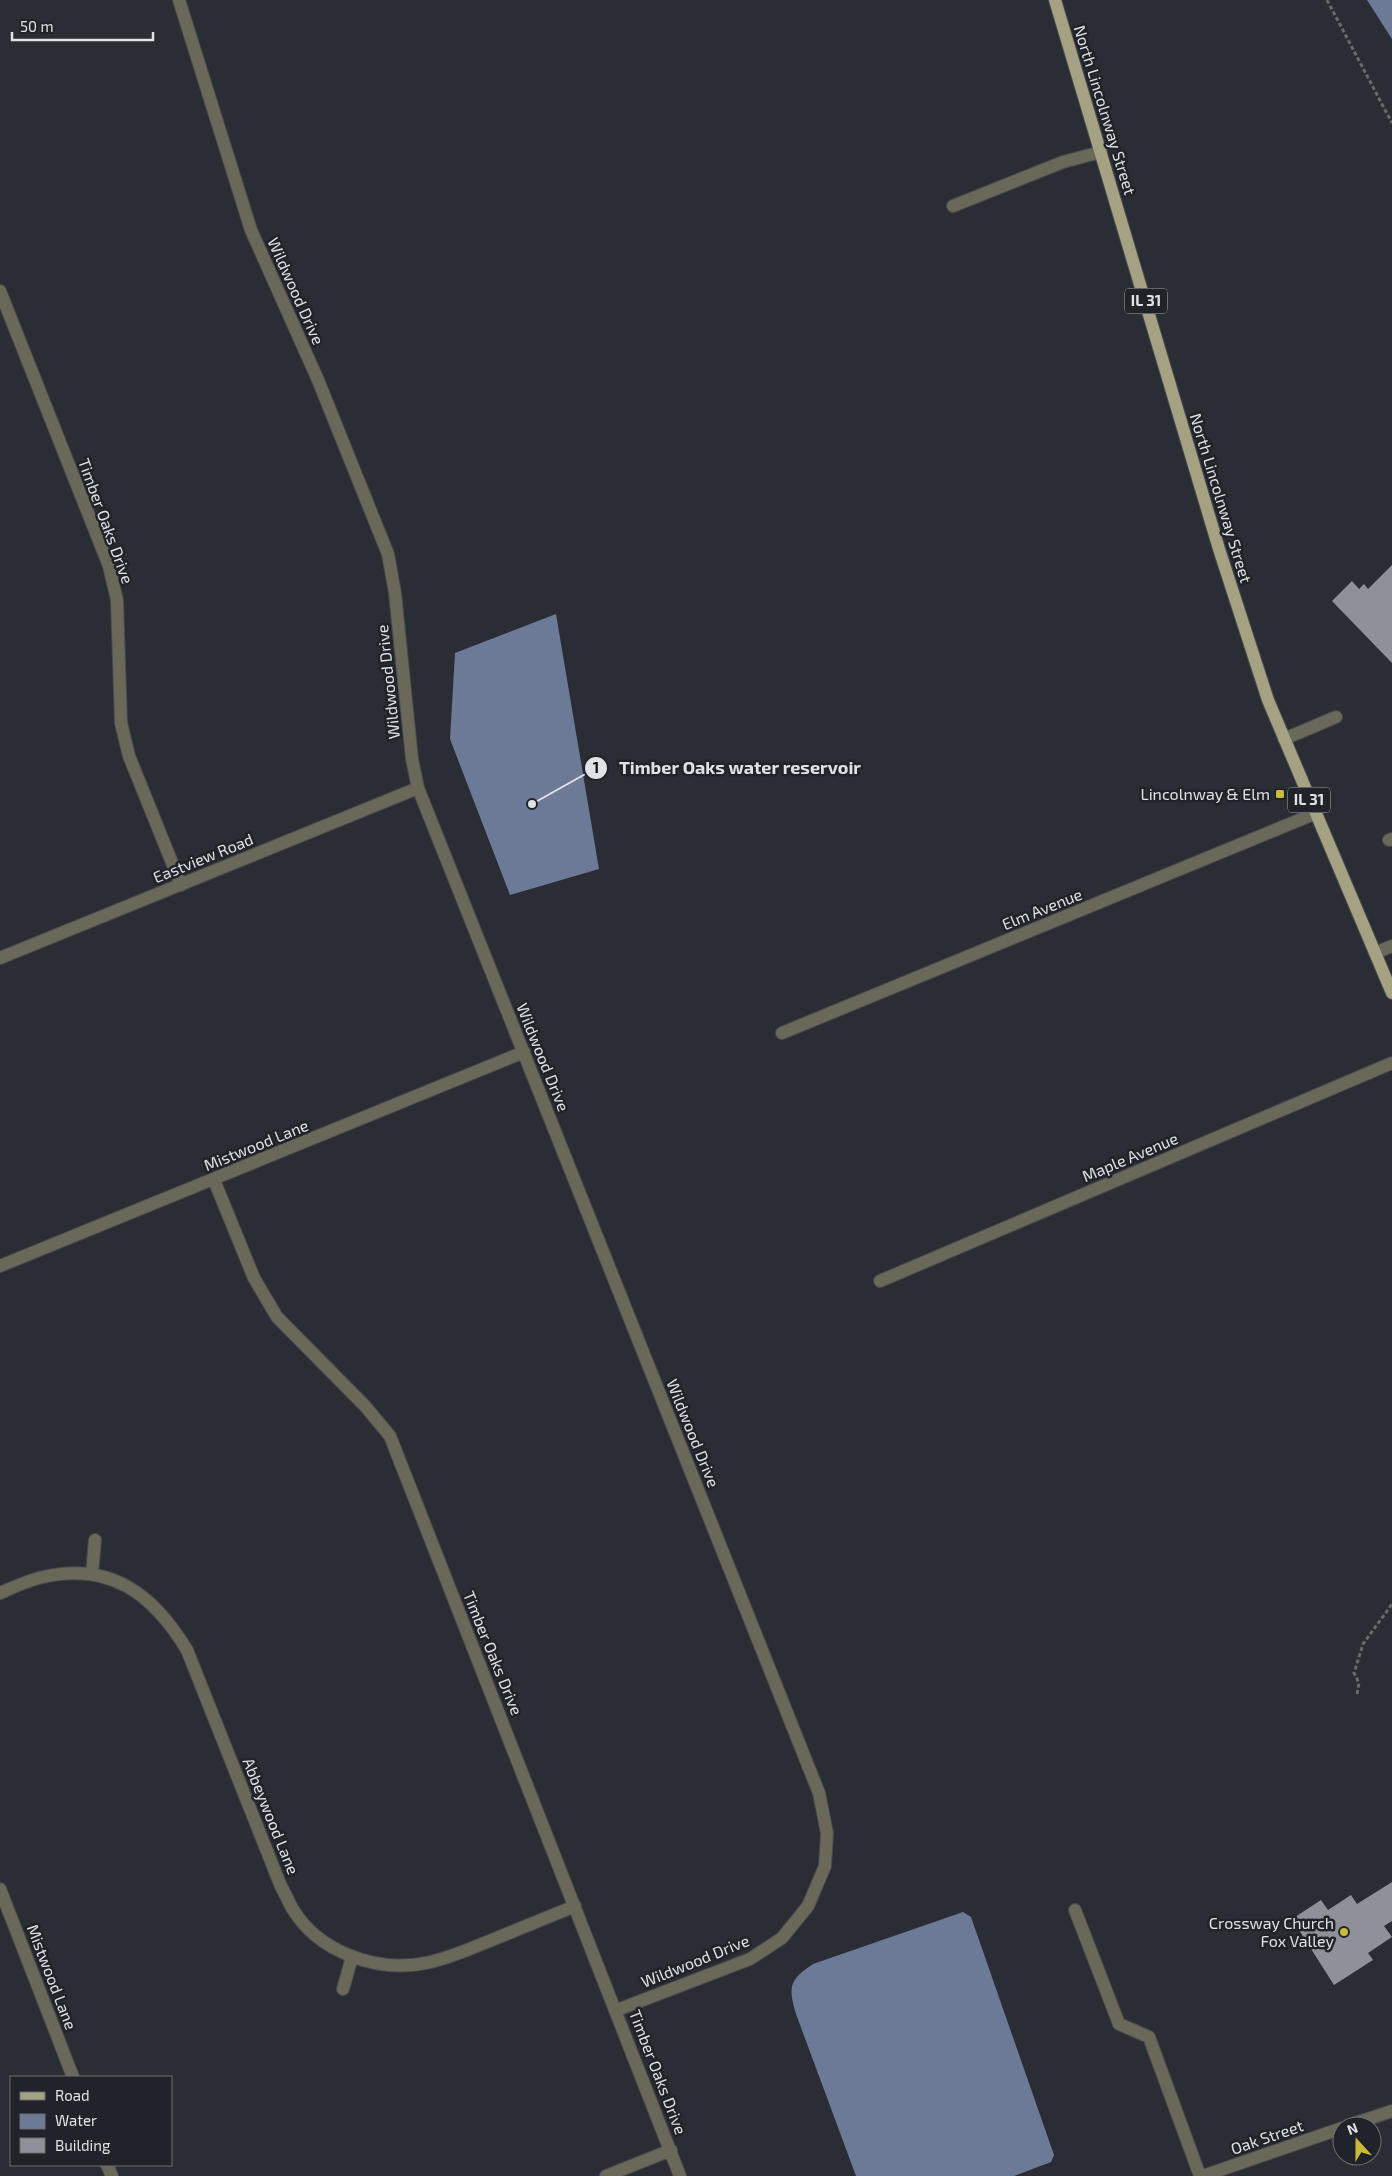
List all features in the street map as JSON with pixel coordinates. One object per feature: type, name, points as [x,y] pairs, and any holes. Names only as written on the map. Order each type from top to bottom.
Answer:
[{"type":"main road","name":"North Lincolnway Street","points":[[1055,0],[1230,585],[1268,700],[1314,814],[1392,993]]},
{"type":"street","name":"Wildwood Drive","points":[[179,0],[251,230],[318,380],[388,554],[395,593],[412,759],[418,788],[819,1792],[827,1833],[826,1866],[808,1906],[782,1938],[750,1959],[617,2010]]},
{"type":"street","points":[[953,206],[1063,162],[1101,152]]},
{"type":"street","name":"Timber Oaks Drive","points":[[0,290],[108,566],[117,600],[121,723],[129,756],[181,885]]},
{"type":"street","points":[[1284,739],[1336,717]]},
{"type":"street","name":"Eastview Road","points":[[0,958],[418,788]]},
{"type":"street","name":"Elm Avenue","points":[[782,1034],[1314,814]]},
{"type":"street","points":[[1375,953],[1392,946]]},
{"type":"street","name":"Mistwood Lane","points":[[0,1266],[524,1052]]},
{"type":"street","name":"Maple Avenue","points":[[880,1281],[1392,1063]]},
{"type":"street","name":"Timber Oaks Drive","points":[[214,1180],[254,1278],[277,1317],[365,1406],[390,1436],[617,2010],[680,2176]]},
{"type":"street","points":[[92,1574],[95,1540]]},
{"type":"street","name":"Abbeywood Lane","points":[[0,1593],[42,1577],[67,1573],[92,1574],[113,1579],[151,1602],[172,1625],[187,1650],[280,1884],[293,1909],[310,1929],[329,1945],[352,1957],[386,1966],[424,1964],[446,1958],[576,1906]]},
{"type":"street","name":"Mistwood Lane","points":[[0,1889],[73,2076]]},
{"type":"street","points":[[1075,1910],[1120,2024],[1149,2037],[1201,2176]]},
{"type":"street","points":[[343,1988],[352,1957]]},
{"type":"street","points":[[1375,2116],[1392,2110]]},
{"type":"street","name":"Oak Street","points":[[1201,2176],[1332,2131]]},
{"type":"street","points":[[606,2176],[671,2150]]},
{"type":"path","points":[[1327,0],[1392,123]]},
{"type":"path","points":[[1357,1694],[1359,1682],[1354,1673],[1363,1644],[1392,1604]]},
{"type":"water","points":[[1367,0],[1392,0],[1392,39]]},
{"type":"water","points":[[556,614],[599,869],[510,895],[450,739],[455,653]]},
{"type":"water","points":[[963,1912],[971,1917],[1054,2155],[1051,2162],[1014,2176],[856,2176],[796,2014],[792,1997],[792,1985],[799,1975],[813,1964]]},
{"type":"building","points":[[1392,565],[1392,663],[1332,601],[1352,581],[1359,589],[1364,584],[1368,589]]},
{"type":"building","name":"Crossway Church Fox Valley","points":[[1392,1882],[1392,1921],[1384,1926],[1392,1937],[1368,1953],[1373,1960],[1334,1985],[1292,1919],[1321,1900],[1328,1910],[1351,1895],[1357,1904]]},
{"type":"place","name":"Lincolnway & Elm","points":[[1280,794]]},
{"type":"place","name":"Timber Oaks water reservoir","points":[[532,804]]},
{"type":"place","name":"Crossway Church Fox Valley","points":[[1344,1932]]}]
